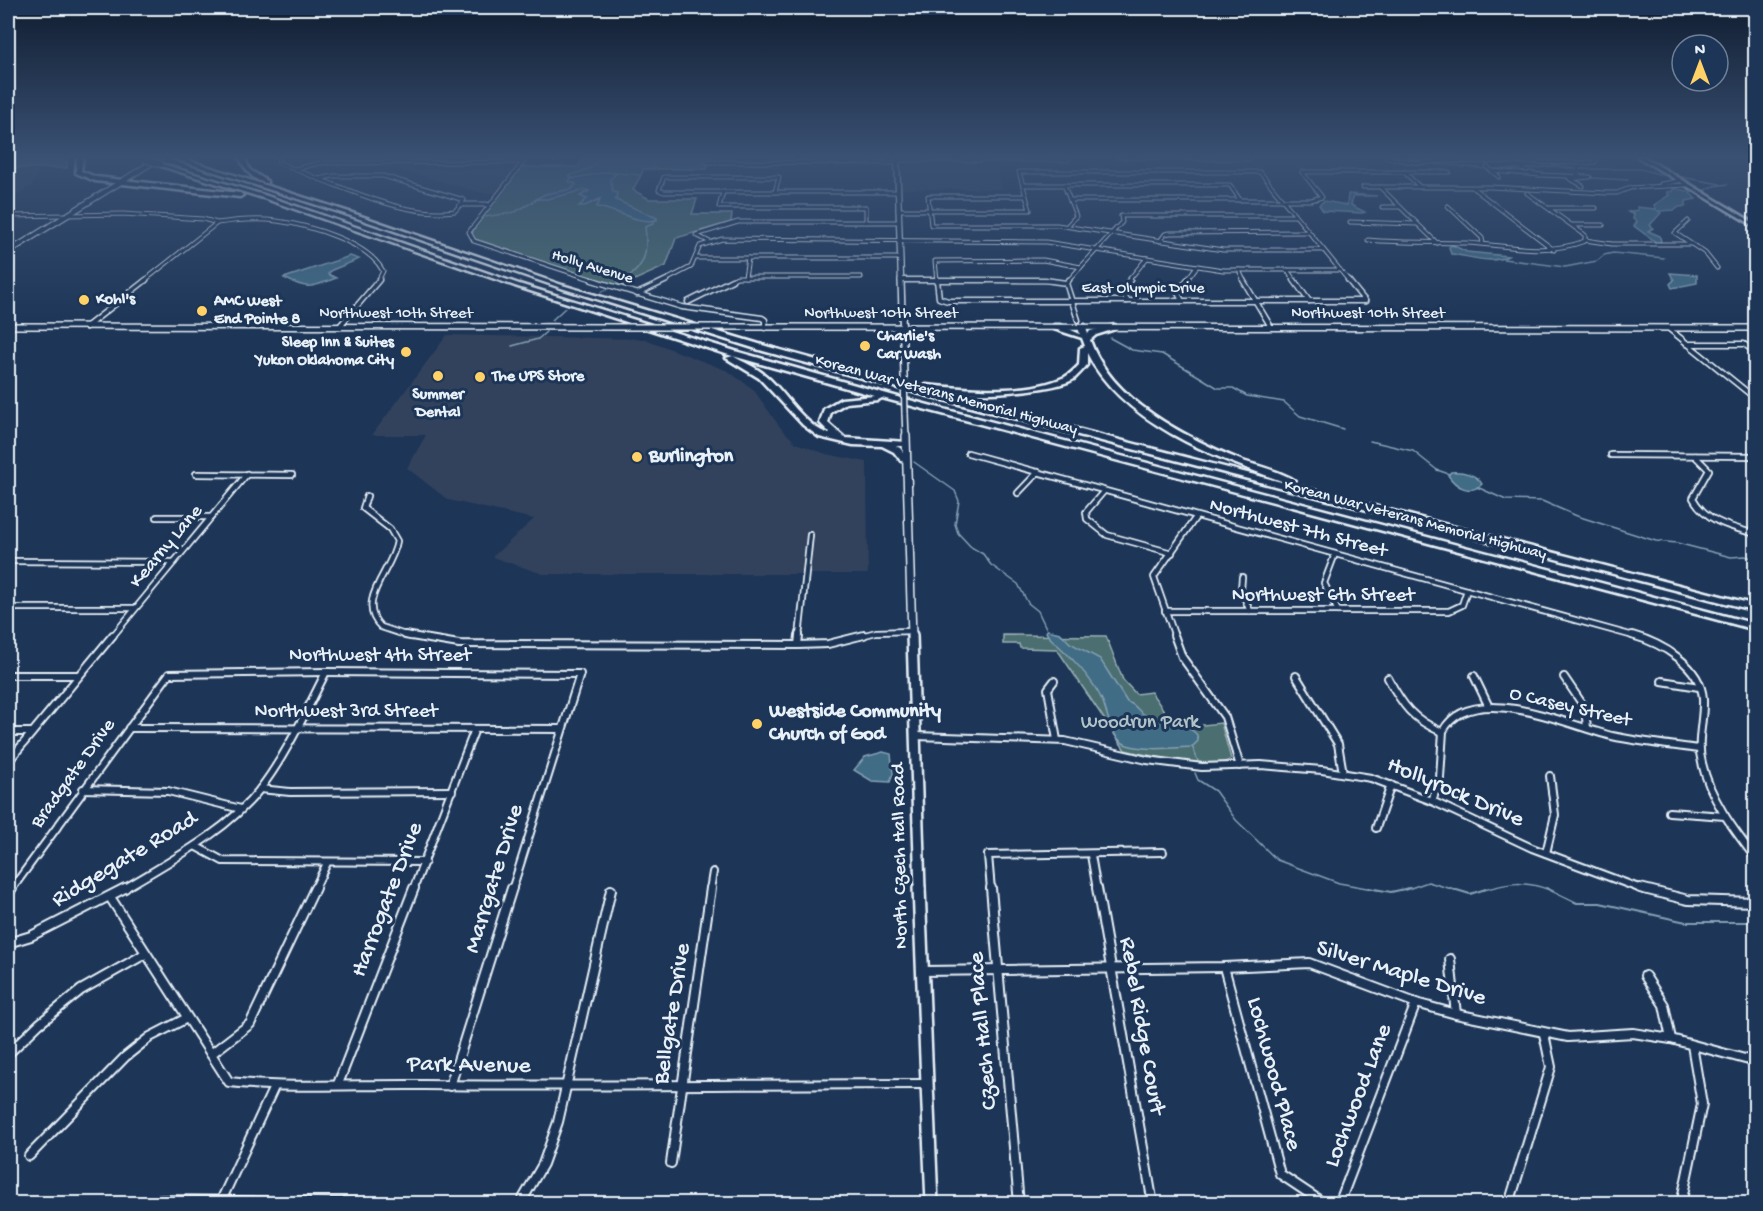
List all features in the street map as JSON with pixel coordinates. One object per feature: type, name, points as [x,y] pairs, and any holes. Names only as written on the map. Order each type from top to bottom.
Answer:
[{"type":"highway","points":[[309,214],[333,220]]},
{"type":"highway","name":"Korean War Veterans Memorial Highway","points":[[314,214],[507,282],[662,332],[895,399],[1755,627]]},
{"type":"highway","name":"Korean War Veterans Memorial Highway","points":[[347,214],[560,286],[864,376],[1755,608]]},
{"type":"highway","points":[[1056,327],[1093,333],[1112,327]]},
{"type":"highway","points":[[864,376],[926,387],[961,390],[1012,390],[1040,387],[1068,378],[1082,367],[1086,358],[1081,330]]},
{"type":"highway","points":[[1081,330],[1096,363],[1116,387],[1142,409],[1180,434],[1259,470],[1396,515]]},
{"type":"highway","points":[[662,332],[726,356],[753,370],[808,425],[822,435],[846,441],[877,444],[904,442]]},
{"type":"highway","points":[[895,399],[860,398],[844,401],[827,411],[824,423],[831,431],[848,438],[904,442]]},
{"type":"highway","points":[[877,444],[897,450],[904,459]]},
{"type":"main road","points":[[8,252],[66,214]]},
{"type":"main road","name":"North Czech Hall Road","points":[[898,214],[905,413],[904,459],[932,1203]]},
{"type":"main road","points":[[1734,214],[1755,226]]},
{"type":"main road","name":"Northwest 10th Street","points":[[8,326],[1056,327]]},
{"type":"main road","name":"Northwest 10th Street","points":[[1081,330],[1112,327],[1755,328]]},
{"type":"street","points":[[8,215],[123,214],[203,219],[217,223],[246,219],[294,224],[349,244],[380,263],[383,271],[379,280],[339,327]]},
{"type":"street","name":"Holly Avenue","points":[[483,214],[469,232],[474,241],[637,294],[696,310],[754,315],[765,320],[765,328]]},
{"type":"street","points":[[866,214],[866,222]]},
{"type":"street","points":[[930,214],[931,225],[1067,226],[1223,250],[1323,250]]},
{"type":"street","points":[[1067,226],[1076,216],[1075,214]]},
{"type":"street","points":[[1293,214],[1339,270]]},
{"type":"street","points":[[1407,214],[1437,243]]},
{"type":"street","points":[[1456,214],[1482,238],[1483,244]]},
{"type":"street","points":[[1507,214],[1555,250]]},
{"type":"street","points":[[1555,214],[1585,235],[1585,240]]},
{"type":"street","points":[[1066,283],[1122,222],[1121,216],[1295,216]]},
{"type":"street","points":[[1688,221],[1676,230],[1676,233],[1705,253],[1717,268]]},
{"type":"street","points":[[710,242],[696,235],[738,222],[898,222]]},
{"type":"street","points":[[1350,222],[1418,224]]},
{"type":"street","points":[[86,327],[217,223]]},
{"type":"street","points":[[1571,225],[1603,225]]},
{"type":"street","points":[[1160,241],[1170,233],[1310,232]]},
{"type":"street","points":[[637,294],[692,267],[700,246],[722,239],[1046,242],[1197,266],[1239,270],[1339,270]]},
{"type":"street","points":[[1368,240],[1483,244],[1523,250],[1555,250],[1577,245],[1585,240],[1612,244],[1691,244]]},
{"type":"street","points":[[696,258],[899,258]]},
{"type":"street","points":[[745,277],[748,258]]},
{"type":"street","points":[[1127,301],[1122,289],[1147,258]]},
{"type":"street","points":[[937,280],[935,261],[1043,260],[1081,267]]},
{"type":"street","points":[[1182,301],[1179,293],[1197,266]]},
{"type":"street","points":[[1239,270],[1254,301],[1271,327]]},
{"type":"street","points":[[1287,270],[1309,301]]},
{"type":"street","name":"East Olympic Drive","points":[[937,280],[941,300],[1365,301],[1339,270]]},
{"type":"street","points":[[688,302],[734,279],[745,277],[861,277]]},
{"type":"street","points":[[900,280],[1045,280],[1066,283]]},
{"type":"street","points":[[1066,283],[1081,330]]},
{"type":"street","points":[[1668,328],[1755,399]]},
{"type":"street","points":[[1687,344],[1744,344],[1755,352]]},
{"type":"street","name":"Northwest 7th Street","points":[[968,453],[1646,639],[1665,648],[1688,668],[1699,687]]},
{"type":"street","points":[[1611,455],[1755,456]]},
{"type":"street","points":[[1695,456],[1709,470],[1693,498],[1697,508],[1715,521],[1755,534]]},
{"type":"street","points":[[1018,493],[1038,472]]},
{"type":"street","points":[[196,474],[292,475]]},
{"type":"street","name":"Kearny Lane","points":[[8,762],[108,638],[247,474]]},
{"type":"street","points":[[1104,491],[1086,512],[1087,519],[1107,535],[1172,553]]},
{"type":"street","points":[[367,496],[363,508],[367,514],[388,525],[397,541],[393,562],[371,602],[372,615],[381,627],[441,643],[798,645],[828,644],[876,632],[912,631]]},
{"type":"street","points":[[157,517],[211,517]]},
{"type":"street","points":[[1196,517],[1154,577],[1182,657],[1225,717],[1240,766]]},
{"type":"street","points":[[798,645],[810,535]]},
{"type":"street","points":[[1335,554],[1324,583],[1338,611]]},
{"type":"street","points":[[8,561],[174,562]]},
{"type":"street","points":[[1242,577],[1240,582],[1242,596],[1250,611]]},
{"type":"street","name":"Northwest 6th Street","points":[[1165,611],[1458,610],[1464,604],[1467,590]]},
{"type":"street","points":[[8,608],[135,608]]},
{"type":"street","name":"Northwest 4th Street","points":[[169,674],[326,672],[580,674],[577,684]]},
{"type":"street","name":"Ridgegate Road","points":[[8,943],[31,936],[110,897],[195,846],[241,809],[260,789],[297,729],[326,672]]},
{"type":"street","name":"Bradgate Drive","points":[[8,894],[169,674]]},
{"type":"street","points":[[8,675],[79,675]]},
{"type":"street","points":[[1296,676],[1338,744],[1343,773]]},
{"type":"street","points":[[1474,676],[1489,707]]},
{"type":"street","points":[[1564,677],[1585,708],[1587,728]]},
{"type":"street","points":[[1388,678],[1412,717],[1421,724],[1442,732],[1442,774],[1432,801]]},
{"type":"street","points":[[1054,681],[1048,689],[1057,740]]},
{"type":"street","points":[[1662,681],[1699,687],[1703,699],[1699,749],[1709,786],[1725,816],[1755,860]]},
{"type":"street","name":"Marrgate Drive","points":[[450,1086],[577,684]]},
{"type":"street","name":"O Casey Street","points":[[1442,732],[1448,723],[1461,713],[1489,707],[1542,715],[1607,735],[1699,749]]},
{"type":"street","name":"Northwest 3rd Street","points":[[129,728],[562,729]]},
{"type":"street","name":"Harrogate Drive","points":[[338,1084],[475,729]]},
{"type":"street","points":[[8,732],[32,732]]},
{"type":"street","name":"Hollyrock Drive","points":[[916,736],[1057,740],[1147,760],[1202,767],[1261,765],[1371,778],[1432,801],[1546,853],[1645,890],[1688,900],[1755,902]]},
{"type":"street","points":[[1546,853],[1554,832],[1557,809],[1550,777]]},
{"type":"street","points":[[1376,828],[1391,786]]},
{"type":"street","points":[[83,789],[168,791],[241,809]]},
{"type":"street","points":[[260,789],[290,792],[452,791]]},
{"type":"street","points":[[1669,812],[1725,816]]},
{"type":"street","points":[[195,846],[223,861],[425,862]]},
{"type":"street","points":[[988,855],[1163,852]]},
{"type":"street","name":"Czech Hall Place","points":[[988,855],[1019,1203]]},
{"type":"street","name":"Rebel Ridge Court","points":[[1091,855],[1153,1203]]},
{"type":"street","points":[[211,1054],[250,1024],[327,863]]},
{"type":"street","name":"Bellgate Drive","points":[[671,1163],[713,872]]},
{"type":"street","points":[[520,1203],[536,1182],[552,1147],[568,1087],[610,890]]},
{"type":"street","name":"Park Avenue","points":[[110,897],[229,1082],[274,1088],[338,1084],[568,1087],[681,1084],[927,1084]]},
{"type":"street","points":[[8,1054],[39,1024],[81,990],[145,954]]},
{"type":"street","points":[[1449,959],[1455,1014]]},
{"type":"street","name":"Silver Maple Drive","points":[[922,971],[1224,968],[1309,963],[1416,1003],[1544,1034],[1568,1036],[1634,1033],[1671,1039],[1755,1062]]},
{"type":"street","name":"Lochwood Place","points":[[1224,968],[1280,1174],[1325,1203]]},
{"type":"street","points":[[1645,976],[1658,994],[1670,1018],[1671,1039]]},
{"type":"street","name":"Lochwood Lane","points":[[1340,1203],[1416,1003]]},
{"type":"street","points":[[29,1156],[125,1057],[150,1037],[187,1018]]},
{"type":"street","points":[[1509,1203],[1551,1067],[1544,1034]]},
{"type":"street","points":[[1681,1203],[1702,1104],[1692,1045]]},
{"type":"street","points":[[220,1202],[274,1088]]},
{"type":"street","points":[[148,1200],[498,1203]]},
{"type":"shaded area","points":[[619,214],[647,214],[657,220],[650,221]]},
{"type":"shaded area","points":[[1631,214],[1661,214],[1650,225],[1653,228],[1648,231],[1660,236],[1661,242],[1657,243],[1634,226],[1637,222],[1633,219],[1634,215]]},
{"type":"shaded area","points":[[1452,245],[1467,252],[1508,256],[1487,260],[1451,254],[1449,247]]},
{"type":"shaded area","points":[[350,256],[359,259],[332,270],[328,274],[336,278],[321,284],[304,286],[284,278]]},
{"type":"shaded area","points":[[1670,273],[1697,275],[1697,283],[1672,288],[1670,284],[1674,280]]},
{"type":"shaded area","points":[[447,335],[645,339],[728,371],[753,389],[780,427],[796,443],[826,454],[867,462],[868,574],[543,574],[492,557],[534,519],[448,500],[407,468],[426,435],[372,435]]},
{"type":"shaded area","points":[[1451,472],[1469,474],[1482,484],[1473,489],[1463,488],[1448,475]]},
{"type":"shaded area","points":[[1047,630],[1060,633],[1070,643],[1100,659],[1127,702],[1152,718],[1179,724],[1192,730],[1197,735],[1198,741],[1192,747],[1159,749],[1135,747],[1122,742],[1114,732],[1103,702],[1093,684],[1049,637]]},
{"type":"shaded area","points":[[883,752],[891,754],[893,774],[890,782],[872,781],[854,770],[865,757]]},
{"type":"green space","points":[[485,214],[732,214],[731,222],[676,238],[666,266],[619,287],[475,239],[472,234]]},
{"type":"green space","name":"Woodrun Park","points":[[1003,635],[1106,636],[1123,680],[1136,694],[1151,692],[1176,728],[1221,723],[1231,759],[1223,762],[1196,762],[1125,750],[1057,649],[1020,648],[1019,644],[1003,644]]},
{"type":"waterway","points":[[485,217],[506,214]]},
{"type":"waterway","points":[[617,285],[633,274],[642,262],[646,247],[645,227],[653,224],[654,220]]},
{"type":"waterway","points":[[1503,259],[1565,267],[1597,261],[1604,255],[1613,253],[1664,258]]},
{"type":"waterway","points":[[601,292],[608,289]]},
{"type":"waterway","points":[[552,320],[565,308]]},
{"type":"waterway","points":[[512,346],[538,339],[546,332]]},
{"type":"waterway","points":[[1110,338],[1132,350],[1162,354],[1218,388],[1233,388],[1247,396],[1284,402],[1300,416],[1343,429]]},
{"type":"waterway","points":[[1370,441],[1413,451],[1437,470],[1449,474]]},
{"type":"waterway","points":[[914,462],[955,491],[959,501],[955,524],[958,533],[971,547],[983,554],[991,565],[1018,584],[1028,603],[1038,611],[1047,630]]},
{"type":"waterway","points":[[1477,487],[1506,500],[1542,501],[1577,516],[1656,541],[1677,543],[1731,557],[1745,556],[1756,559]]},
{"type":"waterway","points":[[1192,746],[1198,761]]},
{"type":"waterway","points":[[1195,773],[1198,780],[1215,791],[1236,820],[1277,860],[1339,883],[1378,890]]},
{"type":"waterway","points":[[1405,890],[1428,882],[1455,890]]},
{"type":"waterway","points":[[1484,890],[1517,884],[1550,890]]},
{"type":"waterway","points":[[1369,888],[1391,892],[1409,888]]},
{"type":"waterway","points":[[1450,888],[1470,894],[1489,888]]},
{"type":"waterway","points":[[1546,888],[1577,903],[1600,903],[1686,922],[1756,922]]},
{"type":"place","name":"Kohl's","points":[[84,300]]},
{"type":"place","name":"AMC West End Pointe 8","points":[[202,311]]},
{"type":"place","name":"Charlie's Car Wash","points":[[865,346]]},
{"type":"place","name":"Sleep Inn & Suites Yukon Oklahoma City","points":[[406,352]]},
{"type":"place","name":"Summer Dental","points":[[438,376]]},
{"type":"place","name":"The UPS Store","points":[[480,377]]},
{"type":"place","name":"Burlington","points":[[637,457]]},
{"type":"place","name":"Westside Community Church of God","points":[[757,724]]}]
